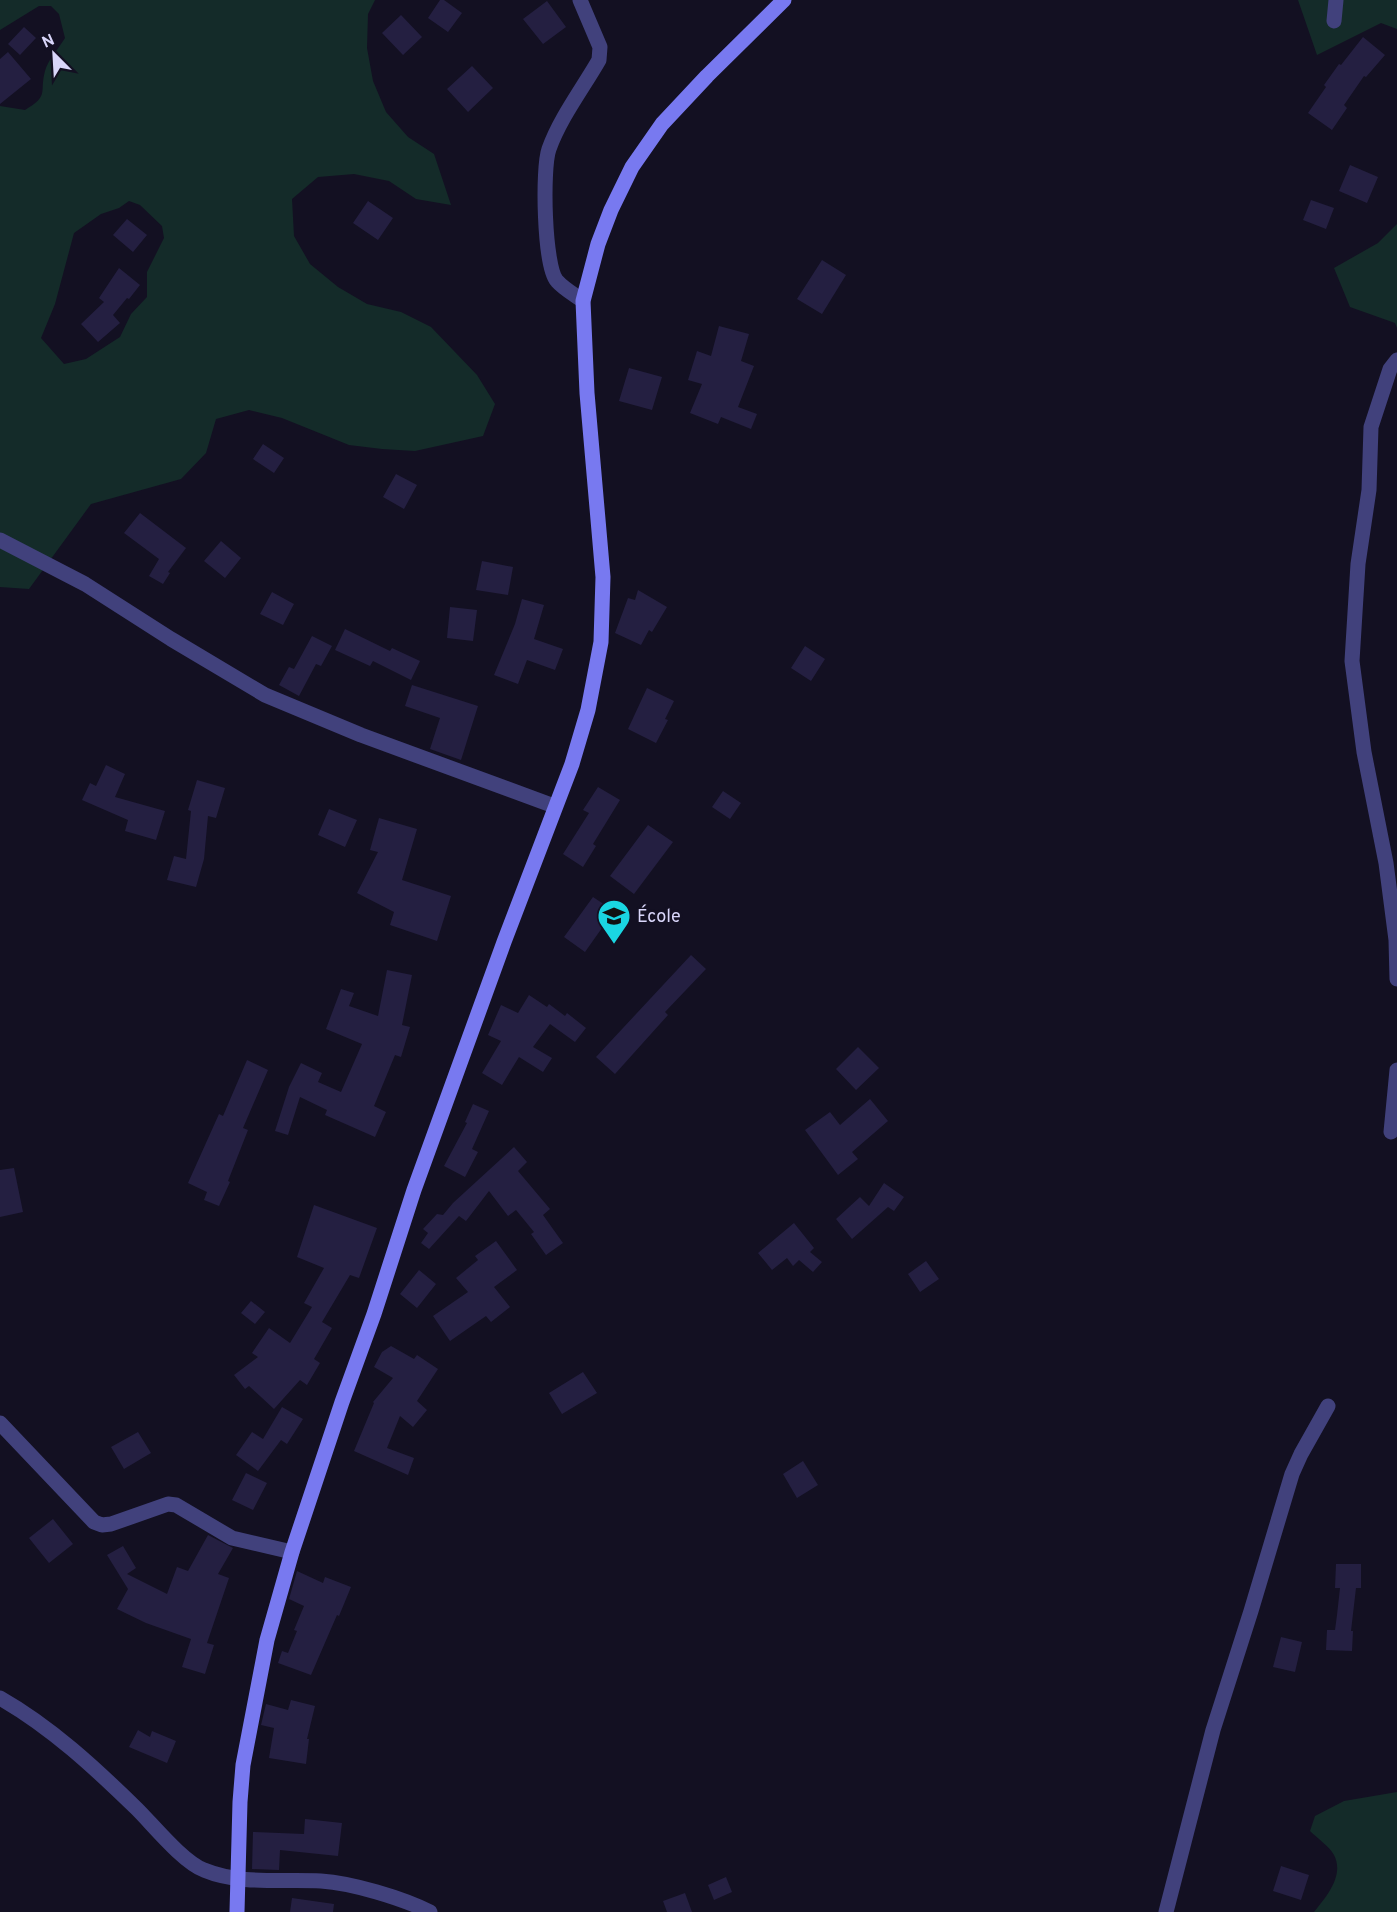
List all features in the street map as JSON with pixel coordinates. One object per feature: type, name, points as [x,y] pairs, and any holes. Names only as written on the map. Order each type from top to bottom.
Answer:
[{"type":"main road","points":[[237,1912],[240,1802],[246,1746],[267,1640],[292,1552],[414,1190],[554,806],[572,764],[588,710],[601,642],[603,578],[587,393],[583,301],[598,244],[611,210],[632,167],[662,124],[784,0]]},
{"type":"street","points":[[580,0],[600,46],[601,54],[555,134],[545,166],[547,254],[551,270],[557,281],[583,301]]},
{"type":"street","points":[[1334,21],[1336,0]]},
{"type":"street","points":[[1397,360],[1390,369],[1371,427],[1369,490],[1358,564],[1352,661],[1364,752],[1386,863],[1396,940],[1397,979]]},
{"type":"street","points":[[0,540],[85,584],[190,651],[265,695],[361,735],[554,806]]},
{"type":"street","points":[[1391,1132],[1397,1070]]},
{"type":"street","points":[[1166,1912],[1213,1730],[1292,1474],[1328,1406]]},
{"type":"street","points":[[0,1424],[94,1522],[102,1525],[111,1524],[168,1504],[176,1505],[232,1539],[292,1552]]},
{"type":"street","points":[[0,1698],[65,1742],[203,1870],[237,1878],[333,1882],[399,1900],[430,1912]]},
{"type":"green space","points":[[0,0],[375,0],[368,14],[367,48],[373,81],[386,112],[408,137],[434,154],[451,205],[416,199],[389,181],[354,174],[318,177],[292,199],[294,236],[310,264],[338,287],[367,304],[401,312],[431,327],[477,375],[495,404],[483,436],[415,451],[382,449],[349,445],[282,418],[249,410],[216,419],[206,453],[181,479],[91,504],[29,589],[0,587],[0,106],[25,110],[38,101],[42,93],[46,67],[65,38],[59,14],[51,6],[39,6],[0,30]],"holes":[[[129,201],[140,205],[162,226],[164,238],[147,272],[147,297],[131,314],[120,337],[86,359],[64,364],[41,338],[55,304],[74,233],[101,214],[119,208]]]},
{"type":"green space","points":[[1298,0],[1397,0],[1397,29],[1381,23],[1317,55]]},
{"type":"green space","points":[[1397,224],[1397,328],[1395,323],[1350,307],[1334,268],[1378,243]]},
{"type":"green space","points":[[1397,1792],[1397,1912],[1314,1912],[1332,1886],[1337,1871],[1337,1863],[1332,1852],[1310,1831],[1315,1816],[1344,1801]]},
{"type":"building","points":[[440,0],[444,0],[462,13],[448,32],[428,18]]},
{"type":"building","points":[[547,1],[566,27],[543,44],[523,19]]},
{"type":"building","points":[[401,15],[422,37],[403,55],[382,33]]},
{"type":"building","points":[[24,27],[36,38],[20,55],[8,44]]},
{"type":"building","points":[[1363,37],[1385,55],[1366,77],[1364,76],[1344,105],[1347,108],[1332,130],[1308,113],[1339,64],[1341,65]]},
{"type":"building","points":[[8,52],[31,79],[0,104],[0,59]]},
{"type":"building","points":[[472,66],[493,88],[468,112],[447,89]]},
{"type":"building","points":[[1350,165],[1378,177],[1367,203],[1339,191]]},
{"type":"building","points":[[1311,200],[1334,208],[1326,229],[1303,220]]},
{"type":"building","points":[[368,201],[393,218],[378,240],[353,223]]},
{"type":"building","points":[[127,219],[147,235],[133,252],[113,235]]},
{"type":"building","points":[[822,260],[846,275],[822,314],[797,299]]},
{"type":"building","points":[[119,268],[140,285],[113,315],[120,323],[98,342],[81,324],[104,302],[99,298]]},
{"type":"building","points":[[719,326],[749,334],[741,361],[754,366],[738,407],[757,414],[751,429],[721,417],[718,424],[690,413],[702,384],[688,380],[697,351],[711,356]]},
{"type":"building","points":[[629,368],[662,377],[652,410],[619,401]]},
{"type":"building","points":[[263,444],[284,458],[274,473],[253,459]]},
{"type":"building","points":[[396,474],[417,485],[404,509],[383,497]]},
{"type":"building","points":[[140,513],[186,548],[168,572],[170,573],[163,584],[149,576],[159,559],[124,533]]},
{"type":"building","points":[[221,541],[241,558],[225,578],[204,561]]},
{"type":"building","points":[[482,561],[513,567],[508,595],[476,590]]},
{"type":"building","points":[[638,590],[667,607],[652,632],[649,630],[641,645],[615,633],[628,598],[635,600]]},
{"type":"building","points":[[272,592],[294,604],[283,625],[260,614]]},
{"type":"building","points":[[522,599],[544,605],[534,639],[563,649],[555,670],[527,660],[518,684],[494,675],[515,624]]},
{"type":"building","points":[[450,607],[477,610],[473,641],[447,638]]},
{"type":"building","points":[[345,629],[390,651],[392,648],[420,661],[411,680],[373,661],[370,666],[335,650]]},
{"type":"building","points":[[312,636],[332,646],[321,666],[316,664],[299,696],[279,685],[289,667],[294,669]]},
{"type":"building","points":[[805,646],[825,659],[811,681],[791,668]]},
{"type":"building","points":[[412,685],[478,706],[461,760],[430,749],[440,718],[405,706]]},
{"type":"building","points":[[647,688],[674,701],[665,719],[668,720],[656,743],[628,729]]},
{"type":"building","points":[[106,765],[125,774],[115,797],[165,811],[156,840],[125,831],[128,820],[82,800],[90,783],[96,786]]},
{"type":"building","points":[[197,780],[225,788],[216,818],[208,816],[204,859],[196,887],[167,880],[174,856],[186,859],[191,811],[188,810]]},
{"type":"building","points":[[598,787],[620,800],[593,844],[596,846],[583,867],[563,854],[589,813],[583,810]]},
{"type":"building","points":[[723,791],[741,803],[730,819],[712,807]]},
{"type":"building","points":[[329,809],[357,820],[345,847],[318,835]]},
{"type":"building","points":[[379,818],[417,829],[402,880],[451,896],[437,941],[390,925],[394,912],[357,893],[378,852],[370,850]]},
{"type":"building","points":[[648,825],[673,842],[634,894],[610,876]]},
{"type":"building","points":[[593,897],[614,911],[585,952],[564,937]]},
{"type":"building","points":[[691,955],[706,969],[665,1012],[668,1015],[615,1074],[596,1057]]},
{"type":"building","points":[[387,970],[412,975],[402,1025],[410,1027],[401,1057],[395,1055],[374,1106],[386,1112],[375,1137],[325,1115],[327,1110],[300,1097],[288,1135],[275,1131],[289,1087],[301,1063],[322,1073],[318,1082],[341,1092],[362,1044],[326,1029],[341,989],[354,993],[349,1006],[378,1016]]},
{"type":"building","points":[[529,995],[547,1007],[549,1004],[565,1016],[567,1013],[586,1028],[575,1042],[550,1024],[533,1047],[552,1058],[543,1072],[519,1057],[502,1085],[482,1073],[501,1041],[488,1035],[501,1005],[518,1013]]},
{"type":"building","points":[[858,1047],[879,1068],[856,1090],[836,1069]]},
{"type":"building","points":[[247,1060],[268,1070],[243,1128],[248,1130],[219,1206],[204,1200],[207,1192],[188,1183],[219,1114],[223,1116]]},
{"type":"building","points":[[870,1099],[888,1121],[852,1152],[858,1159],[838,1175],[805,1130],[830,1112],[840,1125]]},
{"type":"building","points":[[473,1104],[489,1111],[472,1149],[478,1152],[465,1177],[444,1166],[467,1123],[465,1122]]},
{"type":"building","points":[[514,1147],[527,1162],[518,1171],[550,1209],[543,1215],[563,1243],[546,1255],[531,1234],[534,1232],[516,1210],[508,1216],[489,1191],[466,1221],[459,1216],[429,1249],[421,1243],[428,1233],[423,1229],[437,1214],[443,1215]]},
{"type":"building","points":[[14,1168],[23,1212],[0,1217],[0,1170]]},
{"type":"building","points":[[884,1183],[904,1197],[894,1211],[888,1207],[852,1239],[836,1219],[860,1197],[869,1206]]},
{"type":"building","points":[[314,1205],[377,1228],[359,1278],[350,1275],[322,1322],[332,1328],[314,1359],[320,1363],[307,1385],[300,1380],[274,1409],[249,1386],[245,1389],[234,1375],[258,1357],[252,1353],[269,1328],[290,1343],[312,1307],[304,1303],[324,1268],[297,1257]]},
{"type":"building","points":[[794,1223],[814,1248],[810,1252],[822,1262],[813,1272],[799,1260],[793,1266],[787,1258],[772,1270],[758,1253]]},
{"type":"building","points":[[496,1241],[517,1270],[494,1287],[510,1307],[491,1322],[486,1316],[450,1341],[433,1316],[468,1292],[456,1278],[478,1260],[475,1256]]},
{"type":"building","points":[[926,1261],[939,1279],[920,1292],[908,1274]]},
{"type":"building","points":[[419,1270],[436,1284],[417,1308],[400,1294]]},
{"type":"building","points":[[251,1301],[265,1312],[255,1324],[241,1313]]},
{"type":"building","points":[[391,1346],[414,1359],[417,1355],[438,1369],[417,1401],[427,1410],[413,1427],[400,1416],[387,1448],[414,1458],[408,1475],[354,1451],[373,1402],[393,1378],[374,1367],[382,1352]]},
{"type":"building","points":[[583,1372],[597,1393],[562,1414],[549,1393]]},
{"type":"building","points":[[282,1407],[303,1419],[287,1444],[281,1440],[258,1471],[236,1455],[252,1432],[263,1439]]},
{"type":"building","points":[[138,1432],[151,1453],[124,1469],[111,1447]]},
{"type":"building","points":[[803,1461],[818,1485],[797,1498],[783,1474]]},
{"type":"building","points":[[246,1473],[267,1483],[253,1510],[232,1500]]},
{"type":"building","points":[[53,1519],[73,1544],[49,1563],[29,1538]]},
{"type":"building","points":[[208,1535],[233,1548],[218,1574],[229,1578],[207,1643],[214,1645],[205,1674],[182,1667],[191,1639],[146,1623],[117,1609],[128,1589],[107,1555],[123,1546],[136,1568],[127,1574],[167,1594],[177,1567],[188,1571]]},
{"type":"building","points":[[1336,1564],[1361,1564],[1361,1588],[1356,1588],[1351,1631],[1353,1631],[1352,1651],[1326,1650],[1327,1630],[1335,1630],[1337,1615],[1340,1588],[1335,1588]]},
{"type":"building","points":[[297,1571],[323,1583],[325,1577],[351,1587],[311,1675],[278,1663],[282,1651],[288,1653],[304,1606],[289,1599]]},
{"type":"building","points":[[1281,1637],[1302,1642],[1295,1672],[1273,1667]]},
{"type":"building","points":[[291,1700],[315,1706],[307,1739],[309,1739],[306,1764],[269,1758],[274,1728],[261,1725],[266,1704],[288,1710]]},
{"type":"building","points":[[138,1730],[150,1737],[152,1731],[176,1741],[167,1763],[129,1747]]},
{"type":"building","points":[[305,1819],[342,1823],[338,1856],[280,1850],[279,1870],[252,1869],[253,1832],[304,1834]]},
{"type":"building","points":[[1281,1866],[1309,1875],[1301,1900],[1273,1891]]},
{"type":"building","points":[[726,1877],[732,1892],[714,1900],[708,1885]]},
{"type":"building","points":[[685,1893],[692,1912],[667,1912],[663,1901]]},
{"type":"building","points":[[292,1898],[334,1904],[333,1912],[290,1912]]},
{"type":"place","name":"École","points":[[614,945]]}]
